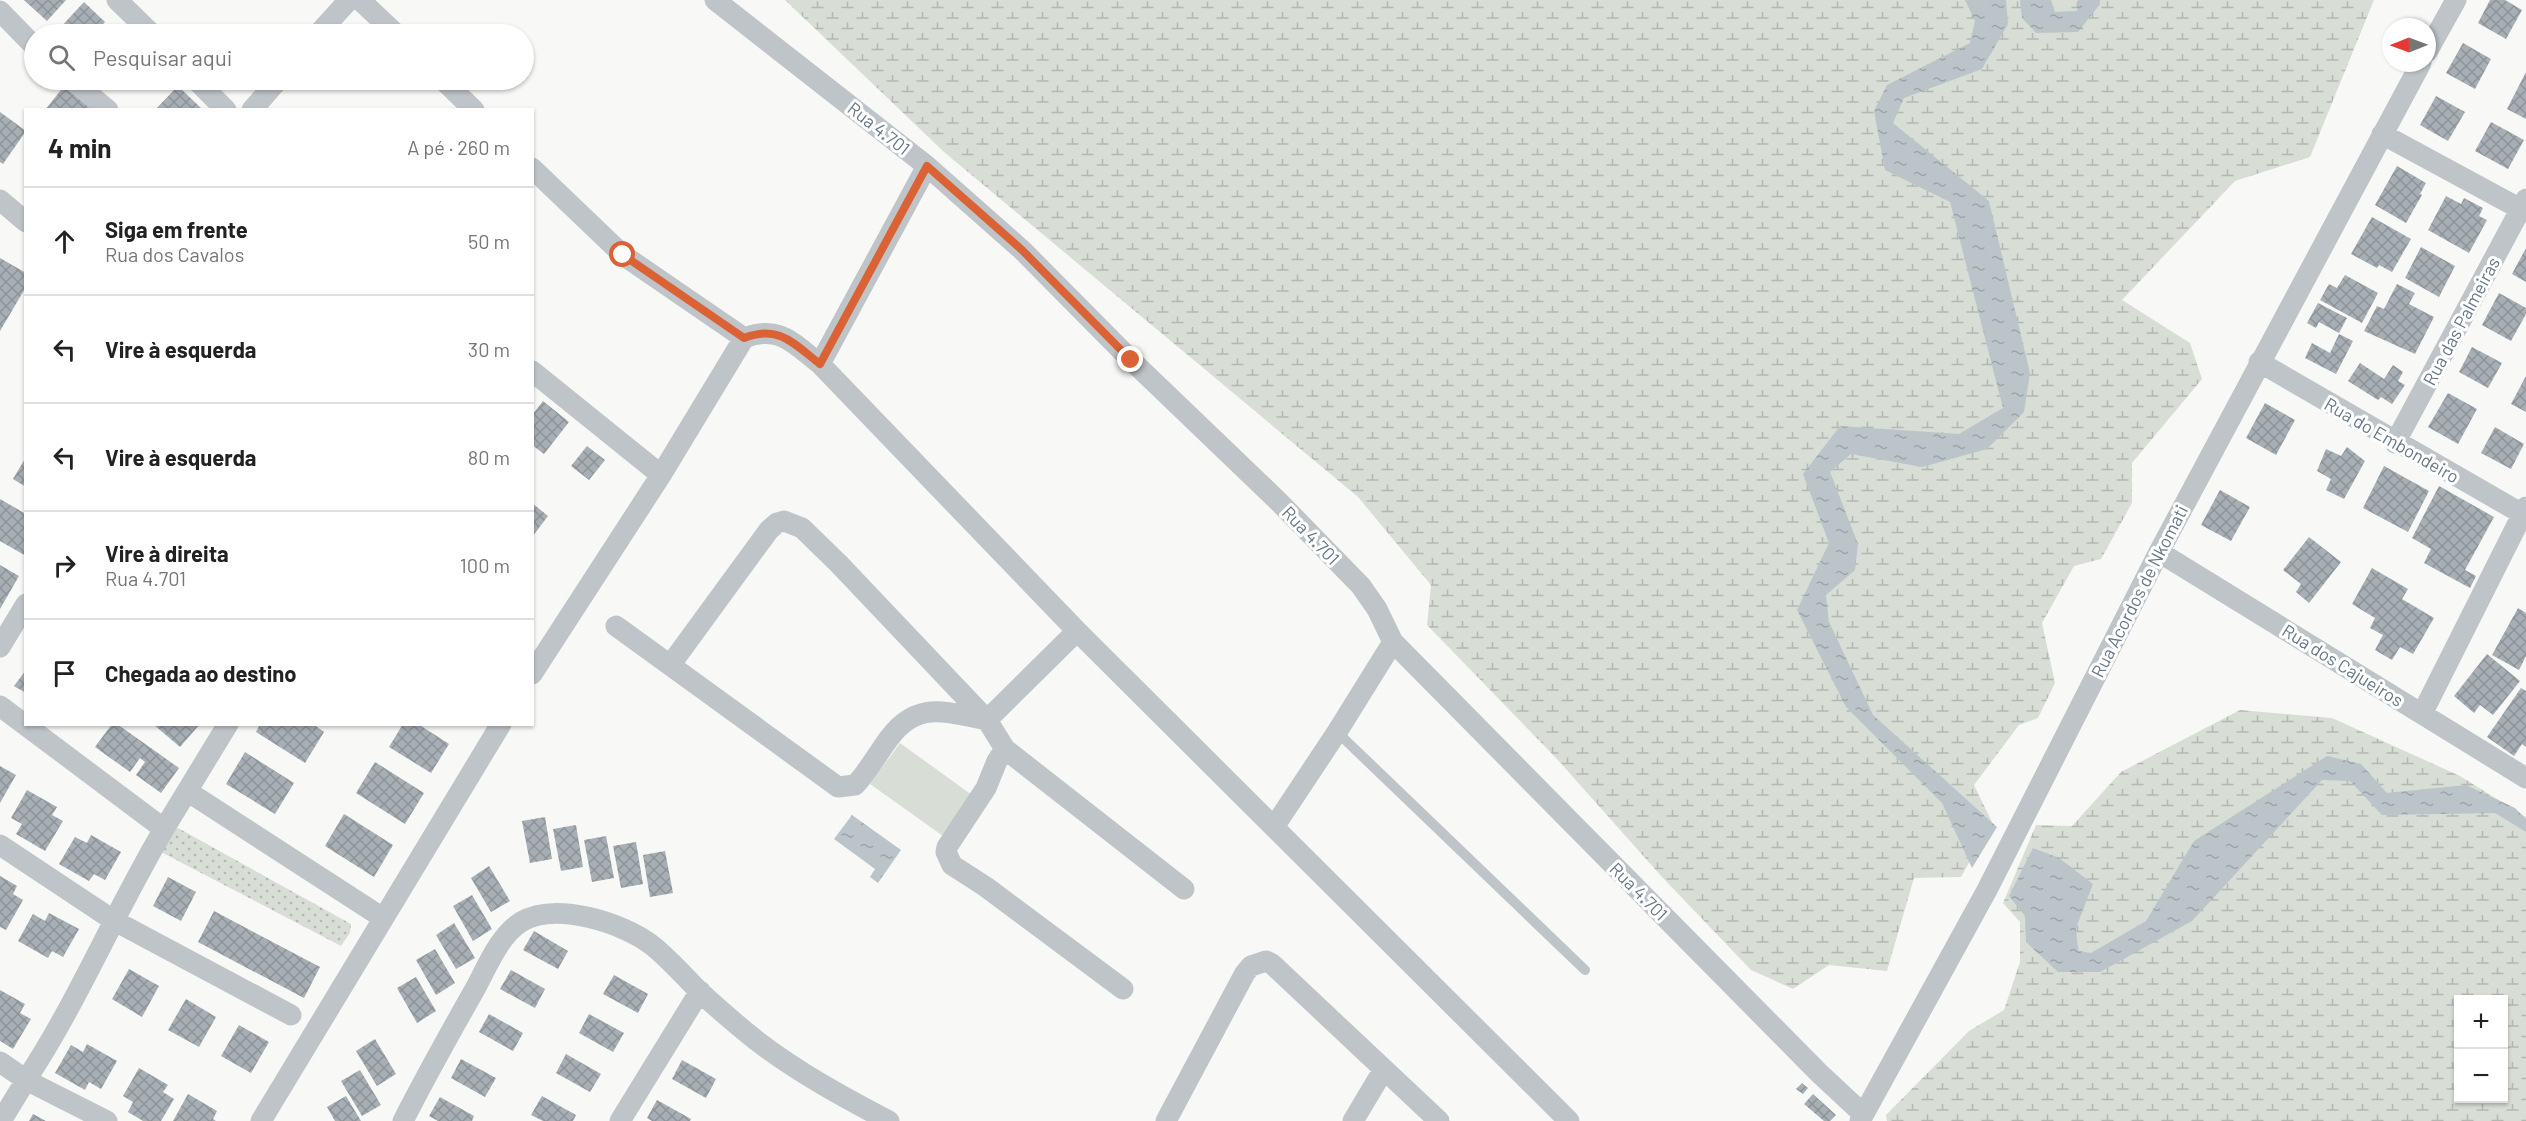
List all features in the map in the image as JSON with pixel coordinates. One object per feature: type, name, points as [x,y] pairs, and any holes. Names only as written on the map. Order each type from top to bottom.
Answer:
[{"type":"street","points":[[117,0],[142,24]]},
{"type":"street","points":[[327,24],[349,0]]},
{"type":"street","points":[[360,0],[385,24]]},
{"type":"street","name":"Rua 4.701","points":[[715,0],[927,166],[1022,250],[1131,360],[1279,502],[1361,586],[1377,609],[1393,642],[1862,1117]]},
{"type":"street","points":[[2436,36],[2456,0]]},
{"type":"street","points":[[0,11],[24,36]]},
{"type":"street","name":"Rua Acordos de Nkomati","points":[[1862,1117],[1987,890],[2159,552],[2416,72]]},
{"type":"street","points":[[84,90],[106,108]]},
{"type":"street","points":[[206,90],[224,108]]},
{"type":"street","points":[[254,108],[269,90]]},
{"type":"street","points":[[453,90],[472,108]]},
{"type":"street","points":[[2382,134],[2524,207]]},
{"type":"street","points":[[820,364],[927,166]]},
{"type":"street","points":[[534,170],[623,255],[744,338]]},
{"type":"street","points":[[0,200],[24,220]]},
{"type":"street","name":"Rua das Palmeiras","points":[[2395,443],[2524,207]]},
{"type":"street","points":[[534,666],[661,474],[744,338],[757,333],[785,336],[820,364],[1077,631],[1569,1121]]},
{"type":"street","name":"Rua do Embondeiro","points":[[2259,362],[2395,443],[2525,513]]},
{"type":"street","points":[[534,374],[661,474]]},
{"type":"street","points":[[2422,714],[2525,513]]},
{"type":"street","points":[[670,664],[769,530],[777,523],[790,523],[802,528],[987,720],[1005,749],[1184,889]]},
{"type":"street","name":"Rua dos Cajueiros","points":[[2159,552],[2526,778]]},
{"type":"street","points":[[0,647],[24,607]]},
{"type":"street","points":[[616,626],[838,787],[855,785],[893,732],[912,716],[930,712],[987,720]]},
{"type":"street","points":[[987,720],[1077,631]]},
{"type":"street","points":[[1274,827],[1393,642]]},
{"type":"street","points":[[0,706],[24,724]]},
{"type":"street","points":[[27,726],[164,829]]},
{"type":"street","points":[[1,1121],[48,1047],[113,921],[164,829],[227,726]]},
{"type":"street","points":[[261,1121],[500,726]]},
{"type":"street","points":[[1005,749],[997,761],[986,788],[947,847],[948,860],[1123,989]]},
{"type":"street","points":[[187,791],[382,918]]},
{"type":"street","points":[[0,845],[113,921],[291,1015]]},
{"type":"street","points":[[403,1121],[431,1066],[498,948],[522,922],[543,915],[562,913],[592,918],[629,932],[652,945],[700,992],[758,1041],[807,1077],[889,1121]]},
{"type":"street","points":[[1166,1121],[1245,973],[1259,962],[1272,964],[1439,1121]]},
{"type":"street","points":[[620,1121],[700,992]]},
{"type":"street","points":[[0,1062],[26,1080],[107,1121]]},
{"type":"street","points":[[1353,1121],[1384,1069]]},
{"type":"lane","points":[[1337,732],[1585,970]]},
{"type":"green space","points":[[785,0],[2374,0],[2310,157],[2235,181],[2122,300],[2190,343],[2202,379],[2132,463],[2132,503],[2101,559],[2074,566],[2042,623],[2055,683],[2038,718],[2019,725],[1974,785],[1992,822],[1961,877],[1914,878],[1887,971],[1829,965],[1793,989],[1751,970],[1662,877],[1557,759],[1427,625],[1431,585],[1358,497],[944,152]]},
{"type":"green space","points":[[2240,710],[2332,718],[2460,776],[2526,817],[2526,1121],[1887,1121],[1886,1115],[1969,1031],[2004,1010],[2020,962],[2020,922],[2003,903],[2036,825],[2072,826],[2121,772]]},
{"type":"green space","points":[[900,743],[972,795],[943,836],[870,784]]},
{"type":"green space","points":[[178,828],[351,924],[350,933],[341,946],[161,852],[172,831]]},
{"type":"water","points":[[1965,0],[2006,0],[2008,24],[1982,69],[1904,98],[1893,123],[1989,201],[2030,373],[2024,412],[1987,449],[1922,467],[1851,454],[1830,472],[1858,544],[1855,570],[1826,595],[1829,622],[1873,715],[1997,827],[1972,868],[1942,803],[1846,707],[1797,610],[1829,543],[1803,474],[1840,426],[1959,434],[2003,408],[1950,202],[1885,170],[1874,111],[1887,85],[1970,43],[1975,21]]},
{"type":"water","points":[[2020,0],[2051,0],[2055,12],[2077,11],[2078,0],[2100,0],[2100,4],[2078,32],[2036,33],[2022,18]]},
{"type":"water","points":[[2327,756],[2361,764],[2387,793],[2466,785],[2515,808],[2526,819],[2526,832],[2495,813],[2382,815],[2350,781],[2322,780],[2192,921],[2100,972],[2058,972],[2026,942],[2025,916],[2009,896],[2033,848],[2059,858],[2093,884],[2076,928],[2078,951],[2091,953],[2146,921],[2194,841]]},
{"type":"water","points":[[852,815],[901,850],[878,883],[870,877],[875,869],[834,839]]},
{"type":"building","points":[[24,0],[66,0],[47,21]]},
{"type":"building","points":[[2490,0],[2505,0],[2522,10],[2506,39],[2478,23]]},
{"type":"building","points":[[84,2],[105,22],[103,24],[64,24]]},
{"type":"building","points":[[2463,43],[2491,59],[2475,89],[2446,73]]},
{"type":"building","points":[[2526,72],[2526,119],[2507,109]]},
{"type":"building","points":[[61,90],[76,90],[91,108],[47,108]]},
{"type":"building","points":[[174,90],[182,90],[201,108],[157,108]]},
{"type":"building","points":[[2436,96],[2465,112],[2448,141],[2420,125]]},
{"type":"building","points":[[0,112],[24,130],[24,134],[3,164],[0,162]]},
{"type":"building","points":[[2491,122],[2524,140],[2508,169],[2475,151]]},
{"type":"building","points":[[2397,166],[2426,183],[2406,223],[2375,205]]},
{"type":"building","points":[[2446,196],[2461,204],[2464,198],[2483,208],[2479,216],[2487,220],[2469,253],[2428,230]]},
{"type":"building","points":[[2372,217],[2411,239],[2392,272],[2379,265],[2377,268],[2351,254]]},
{"type":"building","points":[[2421,247],[2455,266],[2439,297],[2405,278]]},
{"type":"building","points":[[2526,248],[2526,282],[2512,274]]},
{"type":"building","points":[[0,258],[24,272],[24,290],[0,331]]},
{"type":"building","points":[[2345,275],[2378,293],[2362,323],[2320,300],[2329,284],[2337,288]]},
{"type":"building","points":[[2397,284],[2415,293],[2409,304],[2434,317],[2415,354],[2364,331],[2377,306],[2384,309]]},
{"type":"building","points":[[2499,293],[2526,308],[2526,314],[2511,341],[2482,325]]},
{"type":"building","points":[[2318,303],[2347,318],[2339,333],[2319,322],[2316,328],[2307,323]]},
{"type":"building","points":[[2339,334],[2353,341],[2336,374],[2305,358],[2312,343],[2330,353]]},
{"type":"building","points":[[2472,347],[2502,363],[2488,388],[2459,372]]},
{"type":"building","points":[[2360,363],[2384,379],[2393,365],[2403,372],[2398,381],[2405,385],[2392,404],[2381,397],[2378,400],[2348,381]]},
{"type":"building","points":[[2526,376],[2526,412],[2511,404]]},
{"type":"building","points":[[2448,393],[2477,409],[2458,444],[2428,427]]},
{"type":"building","points":[[543,401],[569,422],[544,454],[534,446],[534,412]]},
{"type":"building","points":[[2265,403],[2295,420],[2276,455],[2246,438]]},
{"type":"building","points":[[2495,427],[2524,444],[2511,469],[2481,453]]},
{"type":"building","points":[[587,446],[605,460],[589,480],[571,466]]},
{"type":"building","points":[[2347,447],[2365,461],[2344,499],[2326,490],[2331,479],[2317,471],[2326,449],[2341,456]]},
{"type":"building","points":[[24,460],[24,486],[13,479]]},
{"type":"building","points":[[2384,466],[2429,491],[2408,532],[2363,508]]},
{"type":"building","points":[[2439,486],[2494,517],[2465,570],[2476,576],[2470,588],[2424,563],[2431,549],[2412,538]]},
{"type":"building","points":[[2220,490],[2250,507],[2231,541],[2201,525]]},
{"type":"building","points":[[0,499],[24,513],[24,555],[0,541]]},
{"type":"building","points":[[534,505],[548,516],[534,534]]},
{"type":"building","points":[[2309,537],[2341,562],[2309,603],[2296,592],[2301,584],[2283,570]]},
{"type":"building","points":[[0,565],[19,576],[0,609]]},
{"type":"building","points":[[2372,568],[2408,589],[2402,599],[2434,618],[2413,654],[2400,647],[2392,660],[2375,650],[2383,635],[2370,628],[2375,618],[2352,604]]},
{"type":"building","points":[[2518,608],[2526,613],[2526,656],[2519,670],[2492,655]]},
{"type":"building","points":[[2487,654],[2520,681],[2493,715],[2480,705],[2474,713],[2454,696]]},
{"type":"building","points":[[24,673],[24,692],[14,686]]},
{"type":"building","points":[[2521,688],[2526,691],[2526,747],[2522,744],[2514,756],[2487,737]]},
{"type":"building","points":[[111,726],[120,726],[179,768],[161,793],[136,775],[145,762],[140,758],[130,772],[95,747]]},
{"type":"building","points":[[155,726],[198,726],[180,747]]},
{"type":"building","points":[[259,726],[316,726],[324,732],[305,763],[256,732]]},
{"type":"building","points":[[402,726],[421,726],[449,744],[431,773],[389,747]]},
{"type":"building","points":[[245,752],[294,783],[275,814],[226,784]]},
{"type":"building","points":[[375,762],[424,793],[405,824],[356,793]]},
{"type":"building","points":[[0,766],[16,775],[0,803]]},
{"type":"building","points":[[27,790],[57,807],[52,815],[63,821],[45,851],[16,834],[22,824],[11,818]]},
{"type":"building","points":[[344,814],[393,845],[374,877],[325,846]]},
{"type":"building","points":[[545,817],[552,859],[530,863],[522,821]]},
{"type":"building","points":[[576,825],[583,867],[561,871],[553,829]]},
{"type":"building","points":[[91,835],[121,852],[105,880],[94,874],[89,881],[59,864],[75,837],[87,843]]},
{"type":"building","points":[[606,836],[614,878],[592,882],[584,840]]},
{"type":"building","points":[[636,842],[643,884],[621,888],[613,846]]},
{"type":"building","points":[[665,851],[673,893],[650,897],[643,855]]},
{"type":"building","points":[[489,866],[510,901],[491,912],[471,878]]},
{"type":"building","points":[[0,876],[17,886],[13,894],[23,900],[6,930],[0,927]]},
{"type":"building","points":[[168,877],[196,892],[181,921],[153,906]]},
{"type":"building","points":[[472,895],[492,929],[473,941],[453,906]]},
{"type":"building","points":[[214,911],[320,967],[304,998],[198,942]]},
{"type":"building","points":[[49,913],[79,929],[63,957],[52,951],[48,958],[18,941],[33,914],[45,921]]},
{"type":"building","points":[[454,923],[475,958],[456,969],[436,935]]},
{"type":"building","points":[[534,931],[568,951],[558,969],[523,950]]},
{"type":"building","points":[[435,949],[455,983],[436,995],[416,960]]},
{"type":"building","points":[[129,969],[159,986],[142,1017],[112,999]]},
{"type":"building","points":[[511,970],[545,989],[535,1008],[500,989]]},
{"type":"building","points":[[614,975],[648,994],[638,1013],[603,994]]},
{"type":"building","points":[[416,977],[436,1011],[417,1023],[397,988]]},
{"type":"building","points":[[0,990],[25,1004],[20,1013],[31,1019],[13,1049],[0,1041]]},
{"type":"building","points":[[186,999],[216,1017],[199,1047],[168,1030]]},
{"type":"building","points":[[489,1014],[523,1033],[513,1051],[479,1032]]},
{"type":"building","points":[[589,1014],[624,1033],[613,1052],[579,1033]]},
{"type":"building","points":[[239,1025],[269,1042],[251,1073],[221,1056]]},
{"type":"building","points":[[375,1039],[396,1074],[377,1086],[356,1051]]},
{"type":"building","points":[[87,1044],[117,1061],[101,1089],[89,1082],[85,1090],[55,1073],[71,1045],[83,1052]]},
{"type":"building","points":[[566,1054],[601,1074],[590,1092],[556,1073]]},
{"type":"building","points":[[461,1059],[496,1078],[485,1097],[451,1078]]},
{"type":"building","points":[[682,1060],[716,1079],[706,1098],[672,1079]]},
{"type":"building","points":[[139,1068],[168,1085],[163,1092],[174,1099],[161,1121],[143,1121],[128,1112],[133,1102],[123,1096]]},
{"type":"building","points":[[360,1070],[381,1105],[362,1116],[341,1081]]},
{"type":"building","points":[[1802,1083],[1808,1088],[1803,1094],[1796,1089]]},
{"type":"building","points":[[188,1094],[217,1111],[213,1119],[216,1121],[173,1121]]},
{"type":"building","points":[[1813,1094],[1836,1115],[1830,1121],[1824,1121],[1804,1104]]},
{"type":"building","points":[[346,1096],[361,1121],[335,1121],[327,1107]]},
{"type":"building","points":[[542,1096],[576,1115],[573,1121],[543,1121],[531,1115]]},
{"type":"building","points":[[440,1097],[474,1116],[472,1121],[438,1121],[429,1116]]},
{"type":"building","points":[[657,1100],[691,1119],[690,1121],[652,1121],[647,1118]]},
{"type":"building","points":[[33,1114],[46,1121],[29,1121]]},
{"type":"route","points":[[623,255],[744,338],[757,333],[785,336],[820,364],[927,166],[1022,250],[1131,360]]}]
